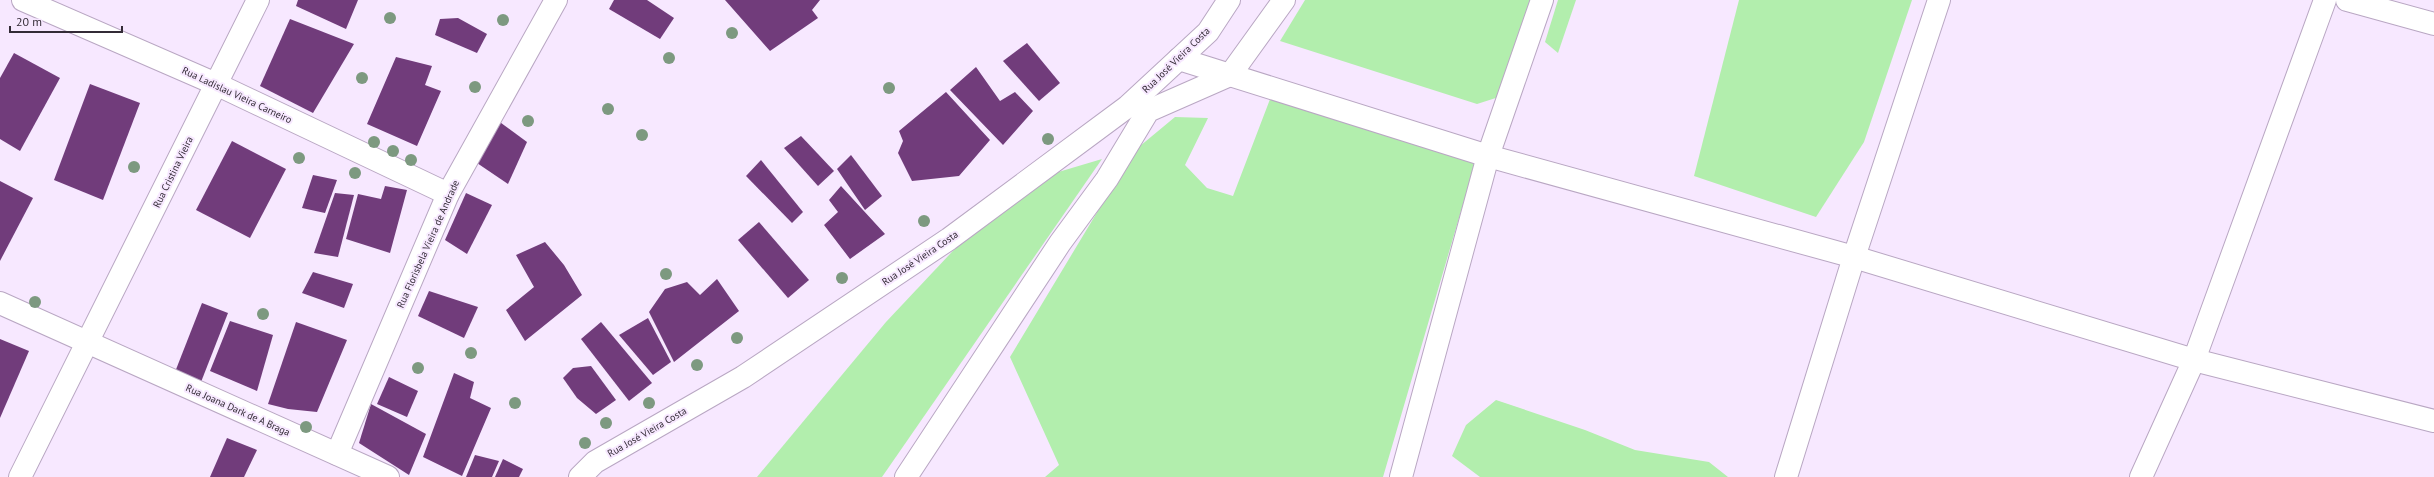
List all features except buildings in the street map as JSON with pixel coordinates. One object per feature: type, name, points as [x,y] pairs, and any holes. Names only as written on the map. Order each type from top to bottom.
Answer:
[{"type":"street","name":"Rua Ladislau Vieira Carneiro","points":[[23,0],[216,84],[448,194]]},
{"type":"street","name":"Rua Cristina Vieira","points":[[20,477],[88,344],[258,0]]},
{"type":"street","name":"Rua Florisbela Vieira de Andrade","points":[[337,454],[448,194],[556,0]]},
{"type":"street","name":"Rua José Vieira Costa","points":[[580,477],[595,462],[743,377],[949,239],[1127,107],[1208,32],[1230,0]]},
{"type":"street","points":[[906,477],[1060,243],[1107,179],[1148,111],[1230,75],[1284,0]]},
{"type":"street","points":[[1401,477],[1488,156],[1542,0]]},
{"type":"street","points":[[1786,477],[1854,257],[1939,0]]},
{"type":"street","points":[[2141,477],[2194,360],[2325,0]]},
{"type":"street","points":[[2347,0],[2434,24]]},
{"type":"street","points":[[1179,59],[1488,156],[1854,257],[2194,360],[2434,421]]},
{"type":"street","name":"Rua Joana Dark de A Braga","points":[[0,303],[88,344],[388,477]]},
{"type":"green space","points":[[1305,0],[1532,0],[1502,96],[1477,104],[1280,41]]},
{"type":"green space","points":[[1558,0],[1576,0],[1558,53],[1545,42]]},
{"type":"green space","points":[[1739,0],[1912,0],[1864,142],[1816,217],[1694,176]]},
{"type":"green space","points":[[1272,94],[1476,160],[1383,477],[1045,477],[1059,465],[1010,357],[1134,151],[1175,117],[1208,118],[1185,165],[1207,188],[1233,196]]},
{"type":"green space","points":[[1102,159],[882,477],[757,477],[886,322],[965,238],[1055,173]]},
{"type":"green space","points":[[1496,400],[1585,430],[1635,450],[1709,462],[1728,477],[1480,477],[1452,456],[1466,425]]}]
